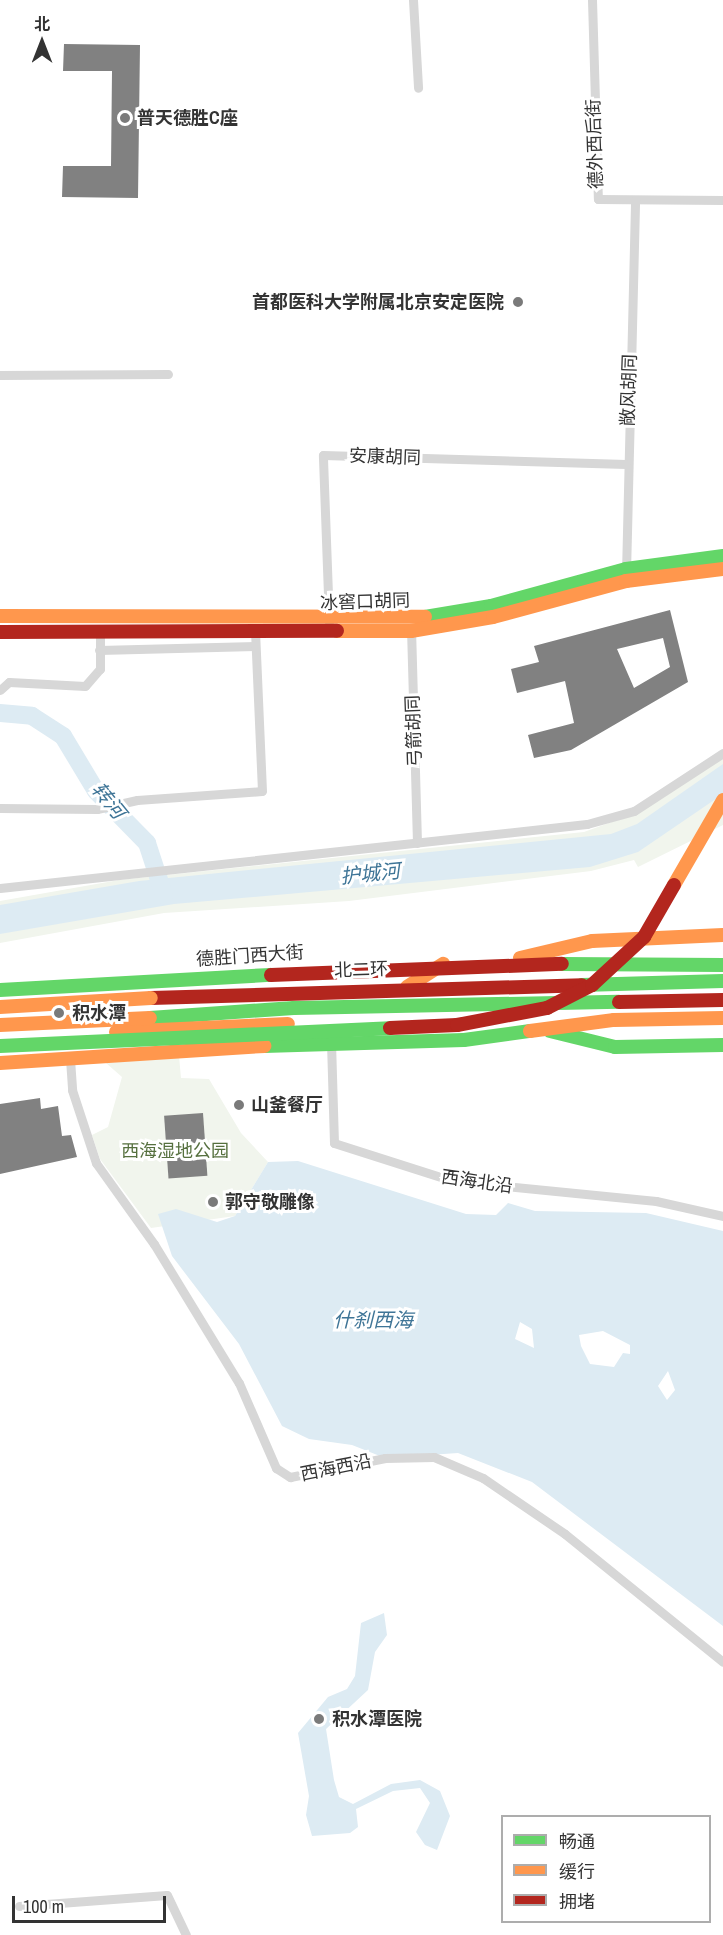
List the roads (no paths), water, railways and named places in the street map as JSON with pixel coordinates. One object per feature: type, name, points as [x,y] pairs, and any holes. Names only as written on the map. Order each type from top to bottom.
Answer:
[{"type":"main road","name":"冰窖口胡同","points":[[0,616],[329,628],[411,625],[493,618],[626,575],[723,556]]},
{"type":"main road","name":"冰窖口胡同","points":[[626,575],[723,568]]},
{"type":"main road","name":"冰窖口胡同","points":[[0,632],[100,633],[255,640],[329,628]]},
{"type":"main road","points":[[0,1046],[457,1025],[547,1008],[592,985],[644,938],[723,800]]},
{"type":"main road","points":[[503,962],[592,941],[723,936]]},
{"type":"main road","points":[[503,962],[723,965]]},
{"type":"main road","name":"德胜门西大街","points":[[0,990],[503,962]]},
{"type":"main road","points":[[407,987],[443,964]]},
{"type":"main road","name":"北二环","points":[[0,1007],[407,987],[723,981]]},
{"type":"main road","points":[[78,985],[81,1034],[102,1056]]},
{"type":"main road","name":"北二环","points":[[0,1025],[380,1006],[723,1000]]},
{"type":"main road","points":[[380,1006],[420,1021],[494,1036]]},
{"type":"main road","points":[[0,1063],[331,1042],[494,1036],[539,1028],[614,1020],[723,1018]]},
{"type":"main road","points":[[0,1040],[81,1034],[420,1021]]},
{"type":"main road","points":[[539,1028],[615,1047],[723,1045]]},
{"type":"street","points":[[412,0],[418,88]]},
{"type":"street","name":"德外西后街","points":[[592,0],[594,190],[598,199],[723,200]]},
{"type":"street","name":"敞风胡同","points":[[626,575],[626,464],[635,200]]},
{"type":"street","points":[[0,375],[168,374]]},
{"type":"street","name":"安康胡同","points":[[329,628],[322,455],[626,464]]},
{"type":"street","name":"弓箭胡同","points":[[411,625],[417,843]]},
{"type":"street","points":[[0,690],[9,682],[85,686],[100,669],[100,633]]},
{"type":"street","points":[[0,808],[97,808],[262,791],[255,640],[99,650]]},
{"type":"street","points":[[0,888],[176,866],[587,824],[627,815],[723,753]]},
{"type":"street","name":"西海北沿","points":[[331,1042],[334,1143],[453,1181],[656,1201],[723,1216]]},
{"type":"street","name":"西海西沿","points":[[70,1059],[72,1090],[96,1163],[154,1244],[239,1383],[276,1468],[290,1477],[385,1458],[434,1456],[483,1478],[565,1534],[723,1662]]},
{"type":"street","points":[[19,1906],[167,1895],[186,1935]]},
{"type":"water","name":"护城河","points":[[723,764],[723,794],[638,852],[590,867],[174,904],[0,934],[0,905],[139,881],[611,834],[637,824]]},
{"type":"water","name":"什刹西海","points":[[298,1161],[466,1214],[496,1215],[508,1203],[535,1211],[646,1213],[723,1231],[723,1626],[532,1482],[458,1453],[385,1458],[352,1445],[309,1439],[282,1426],[239,1344],[172,1256],[158,1214],[176,1209],[217,1222],[235,1216],[268,1162]],"holes":[[[520,1322],[532,1329],[534,1348],[515,1339]],[[603,1331],[630,1345],[630,1354],[623,1353],[614,1367],[590,1364],[581,1346],[579,1335]],[[668,1371],[675,1390],[667,1400],[658,1386]]]},
{"type":"water","points":[[384,1613],[387,1635],[375,1652],[368,1690],[326,1729],[334,1780],[339,1797],[353,1804],[391,1784],[420,1780],[440,1791],[450,1816],[437,1850],[425,1845],[416,1832],[430,1803],[420,1788],[393,1791],[356,1809],[358,1827],[350,1833],[312,1836],[306,1815],[309,1796],[298,1733],[328,1697],[347,1689],[355,1676],[361,1623]]},
{"type":"waterway","name":"转河","points":[[0,713],[32,716],[63,736],[96,791],[147,843],[164,895]]},
{"type":"place","name":"普天德胜C座","points":[[125,118]]},
{"type":"place","name":"首都医科大学附属北京安定医院","points":[[518,302]]},
{"type":"place","name":"积水潭","points":[[59,1013]]},
{"type":"place","name":"山釜餐厅","points":[[239,1105]]},
{"type":"place","name":"郭守敬雕像","points":[[213,1202]]},
{"type":"place","name":"积水潭医院","points":[[319,1719]]},
{"type":"park label","name":"西海湿地公园","points":[[175,1151]]}]
